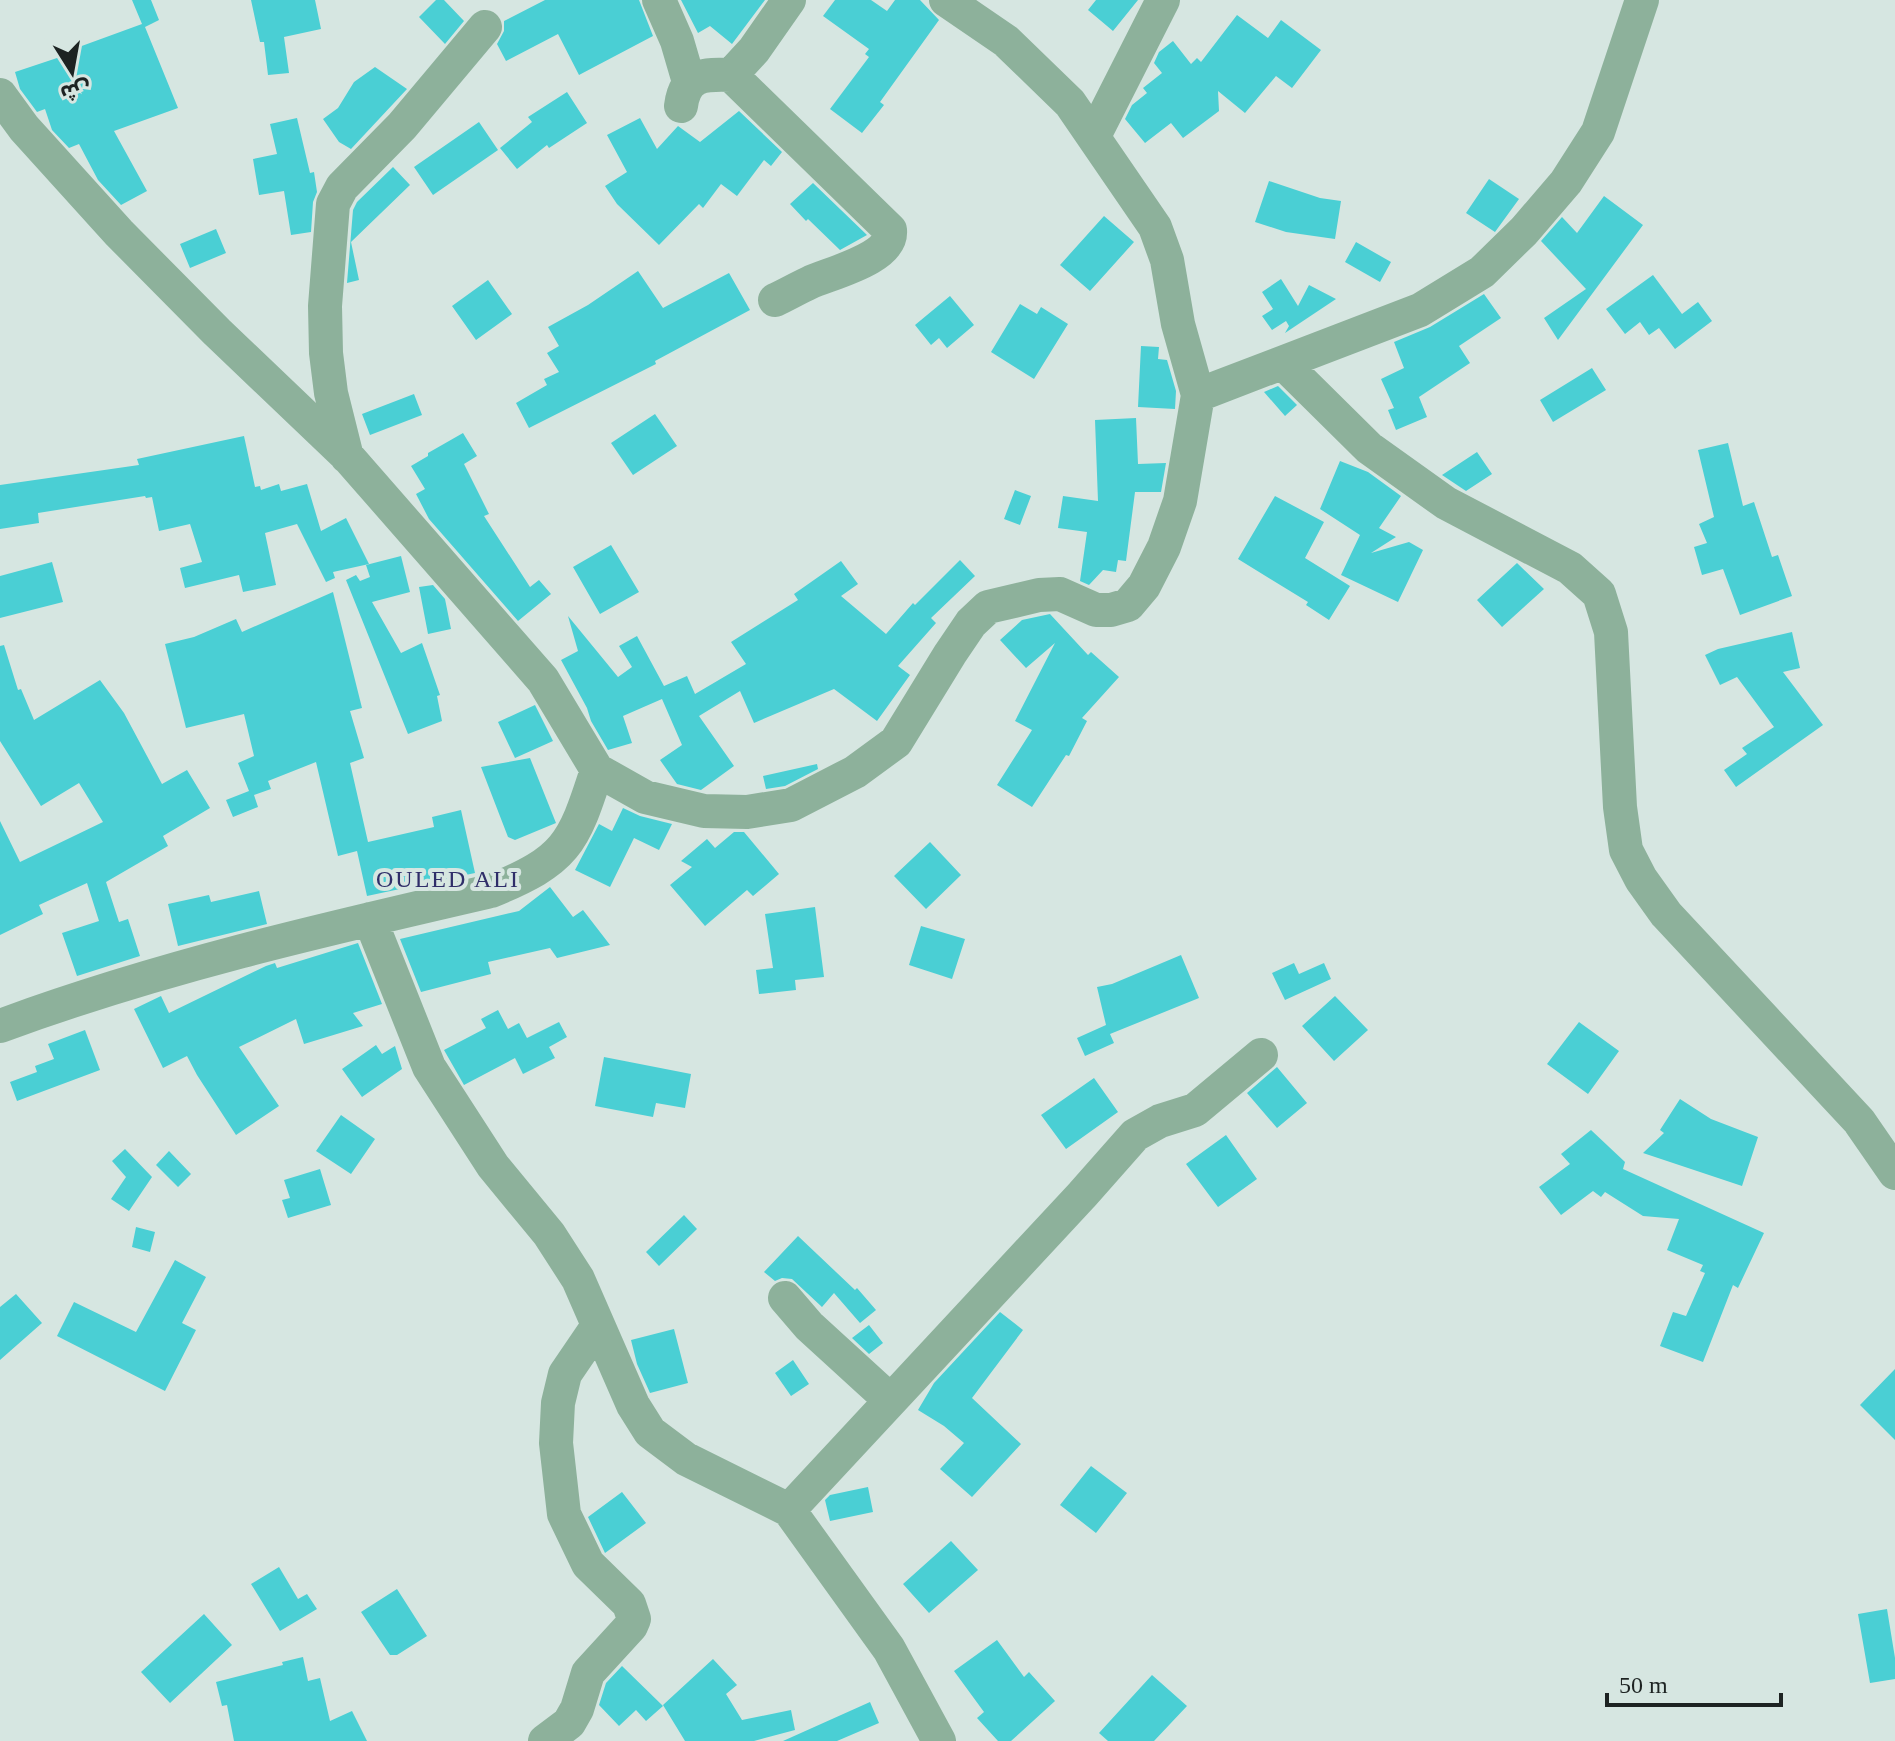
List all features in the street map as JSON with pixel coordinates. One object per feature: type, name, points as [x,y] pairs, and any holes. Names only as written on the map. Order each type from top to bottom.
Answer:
[{"type":"street","points":[[659,0],[677,41],[685,94],[708,74],[731,75],[890,230],[889,242],[872,256],[775,300]]},
{"type":"street","points":[[731,75],[754,50],[789,0]]},
{"type":"street","points":[[0,95],[24,128],[119,233],[348,457],[543,680],[597,770],[645,797],[704,811],[747,812],[791,805],[855,772],[896,742],[971,623],[988,607],[1039,595],[1060,594],[1096,610],[1128,605],[1144,586],[1164,547],[1180,501],[1198,395],[1178,324],[1167,260],[1155,227],[1070,103],[1006,41],[946,0]]},
{"type":"street","points":[[1094,136],[1163,0]]},
{"type":"street","points":[[1198,395],[1420,310],[1482,272],[1524,231],[1566,182],[1598,132],[1642,0]]},
{"type":"street","points":[[348,457],[331,393],[326,353],[325,306],[333,204],[342,187],[402,126],[485,27]]},
{"type":"street","points":[[1284,364],[1369,448],[1446,503],[1570,568],[1599,594],[1611,632],[1620,807],[1626,850],[1641,879],[1666,914],[1859,1121],[1895,1173]]},
{"type":"street","points":[[0,1026],[71,1000],[225,954],[491,891],[531,874],[562,851],[580,823],[597,770]]},
{"type":"street","points":[[370,919],[429,1067],[493,1166],[549,1234],[578,1279],[633,1405],[650,1432],[686,1459],[789,1510],[889,1649],[939,1741]]},
{"type":"street","points":[[789,1510],[1135,1135],[1160,1121],[1195,1110],[1261,1055]]},
{"type":"street","points":[[785,1298],[809,1326],[890,1400]]},
{"type":"street","points":[[545,1741],[569,1723],[577,1709],[588,1673],[634,1619],[629,1604],[588,1564],[564,1514],[556,1443],[558,1403],[565,1374],[597,1327]]},
{"type":"building","points":[[132,0],[151,0],[159,20],[145,27],[178,108],[114,131],[147,191],[121,205],[98,180],[79,144],[69,148],[52,130],[45,109],[37,112],[20,89],[15,72],[142,24]]},
{"type":"building","points":[[251,0],[315,0],[321,29],[284,37],[289,73],[268,75],[264,42],[260,42]]},
{"type":"building","points":[[436,0],[444,0],[464,21],[445,44],[419,17]]},
{"type":"building","points":[[545,0],[639,0],[653,36],[579,75],[558,34],[506,61],[497,44],[504,31],[504,21]]},
{"type":"building","points":[[681,0],[765,0],[732,44],[710,26],[698,33]]},
{"type":"building","points":[[835,0],[871,0],[887,11],[895,0],[920,0],[939,20],[880,102],[884,105],[862,133],[830,109],[869,57],[865,54],[869,49],[823,16]]},
{"type":"building","points":[[1096,0],[1138,0],[1113,31],[1088,10]]},
{"type":"building","points":[[1237,15],[1268,38],[1281,20],[1321,50],[1292,88],[1276,76],[1245,113],[1218,91],[1219,111],[1183,138],[1171,123],[1145,143],[1125,119],[1132,105],[1147,93],[1143,88],[1162,73],[1154,63],[1159,52],[1173,41],[1191,64],[1197,58],[1201,62]]},
{"type":"building","points":[[375,67],[407,89],[351,149],[339,142],[323,119],[338,108],[354,82]]},
{"type":"building","points":[[567,92],[587,123],[549,148],[547,145],[517,169],[500,148],[532,122],[528,117]]},
{"type":"building","points":[[739,111],[782,152],[771,166],[764,160],[737,196],[721,184],[703,208],[699,204],[659,245],[617,204],[605,186],[627,172],[607,135],[640,118],[657,149],[678,126],[700,142]]},
{"type":"building","points":[[297,118],[317,192],[313,202],[311,232],[291,235],[284,191],[259,195],[253,159],[277,154],[270,124]]},
{"type":"building","points":[[479,122],[498,150],[433,195],[414,167]]},
{"type":"building","points":[[393,167],[410,185],[351,242],[359,280],[347,283],[353,210],[357,202]]},
{"type":"building","points":[[1489,179],[1519,199],[1495,232],[1466,213]]},
{"type":"building","points":[[1269,181],[1320,198],[1341,201],[1335,239],[1286,232],[1255,222]]},
{"type":"building","points":[[813,183],[867,235],[840,250],[808,219],[806,221],[790,204]]},
{"type":"building","points":[[1604,196],[1643,225],[1558,340],[1544,318],[1586,289],[1541,241],[1562,217],[1577,233]]},
{"type":"building","points":[[1104,216],[1134,242],[1090,291],[1060,265]]},
{"type":"building","points":[[216,229],[226,253],[190,268],[180,244]]},
{"type":"building","points":[[1356,242],[1391,262],[1380,282],[1345,262]]},
{"type":"building","points":[[638,271],[663,308],[729,273],[750,310],[655,361],[656,364],[529,428],[516,403],[547,385],[544,379],[559,372],[547,353],[559,346],[548,327],[588,305]]},
{"type":"building","points":[[1653,275],[1682,314],[1698,302],[1712,321],[1675,349],[1659,328],[1649,335],[1640,322],[1625,334],[1606,309]]},
{"type":"building","points":[[1281,279],[1298,306],[1309,285],[1336,299],[1285,333],[1289,326],[1286,321],[1272,330],[1262,316],[1273,309],[1262,292]]},
{"type":"building","points":[[488,280],[512,314],[476,340],[452,306]]},
{"type":"building","points":[[1484,294],[1501,318],[1459,346],[1470,363],[1419,397],[1427,417],[1396,430],[1388,410],[1394,408],[1381,379],[1404,368],[1394,342],[1430,327]]},
{"type":"building","points":[[950,296],[974,325],[947,348],[939,338],[931,345],[915,325]]},
{"type":"building","points":[[1020,304],[1037,314],[1041,307],[1068,324],[1034,379],[991,352]]},
{"type":"building","points":[[1141,346],[1159,347],[1158,359],[1167,360],[1176,391],[1175,409],[1138,407]]},
{"type":"building","points":[[1592,368],[1606,390],[1553,422],[1540,400]]},
{"type":"building","points":[[1278,386],[1297,405],[1285,416],[1264,392]]},
{"type":"building","points":[[414,394],[422,415],[370,435],[362,414]]},
{"type":"building","points":[[655,414],[677,446],[633,475],[611,443]]},
{"type":"building","points":[[1136,418],[1138,464],[1166,463],[1161,492],[1135,492],[1126,561],[1118,560],[1116,572],[1103,570],[1089,585],[1080,581],[1087,532],[1058,528],[1063,496],[1098,501],[1095,420]]},
{"type":"building","points":[[463,433],[477,456],[464,464],[489,514],[484,516],[530,587],[539,580],[551,594],[518,621],[429,519],[416,494],[425,489],[411,466]]},
{"type":"building","points":[[244,436],[255,487],[260,486],[261,490],[279,484],[281,491],[307,484],[321,531],[346,518],[369,564],[333,572],[335,578],[326,582],[297,524],[265,533],[276,585],[243,592],[239,575],[185,588],[180,568],[202,562],[190,524],[159,531],[152,497],[145,496],[38,513],[39,523],[0,529],[0,485],[139,465],[137,459]]},
{"type":"building","points":[[1728,443],[1743,506],[1754,502],[1772,557],[1778,555],[1792,596],[1740,615],[1723,569],[1702,575],[1694,547],[1707,543],[1699,524],[1714,517],[1698,450]]},
{"type":"building","points":[[1477,452],[1492,474],[1466,491],[1442,475]]},
{"type":"building","points":[[1340,461],[1368,472],[1401,496],[1379,528],[1396,537],[1371,553],[1409,542],[1423,550],[1398,602],[1341,575],[1360,535],[1320,509]]},
{"type":"building","points":[[1015,490],[1031,496],[1020,525],[1004,519]]},
{"type":"building","points":[[1275,496],[1324,522],[1305,558],[1350,586],[1329,620],[1306,605],[1308,602],[1238,559]]},
{"type":"building","points":[[611,545],[639,592],[600,614],[573,567]]},
{"type":"building","points":[[401,556],[410,592],[372,602],[401,653],[422,643],[440,695],[437,696],[442,721],[408,734],[346,580],[356,575],[360,581],[370,577],[366,565]]},
{"type":"building","points":[[960,560],[975,576],[931,618],[936,623],[898,666],[910,675],[877,721],[834,689],[754,723],[740,691],[699,716],[734,766],[701,790],[677,784],[660,760],[682,745],[662,699],[623,716],[632,743],[608,750],[561,660],[578,651],[568,616],[618,677],[632,667],[619,646],[637,636],[664,686],[687,676],[695,694],[746,664],[731,642],[798,600],[794,594],[841,561],[858,584],[841,596],[886,634],[913,603],[915,605]]},
{"type":"building","points":[[52,562],[63,602],[0,618],[0,576]]},
{"type":"building","points":[[1517,563],[1544,589],[1502,627],[1477,600]]},
{"type":"building","points":[[433,585],[445,599],[451,629],[428,634],[419,587]]},
{"type":"building","points":[[333,592],[362,708],[350,711],[364,758],[350,763],[368,842],[434,827],[432,817],[461,810],[475,873],[367,896],[357,851],[338,856],[316,762],[268,781],[271,789],[254,795],[258,807],[233,817],[226,800],[249,791],[238,763],[254,756],[244,714],[186,728],[165,644],[194,637],[236,619],[242,632]]},
{"type":"building","points":[[1050,614],[1088,655],[1091,652],[1119,677],[1082,718],[1087,721],[1069,756],[1066,755],[1032,807],[997,785],[1032,730],[1015,721],[1055,643],[1026,668],[1000,640],[1022,620]]},
{"type":"building","points":[[1792,632],[1800,668],[1783,672],[1823,725],[1736,787],[1724,770],[1747,754],[1742,748],[1774,727],[1737,677],[1720,685],[1705,655],[1718,649]]},
{"type":"building","points":[[4,645],[18,690],[21,689],[34,720],[100,680],[124,713],[162,784],[187,770],[210,808],[163,836],[168,846],[106,882],[119,922],[128,919],[140,956],[77,976],[62,933],[99,921],[87,883],[39,905],[43,914],[0,935],[0,821],[20,862],[103,822],[79,783],[41,806],[0,741],[0,646]]},
{"type":"building","points":[[535,705],[553,741],[515,758],[498,722]]},
{"type":"building","points":[[530,758],[556,823],[515,840],[508,837],[481,767]]},
{"type":"building","points":[[817,764],[818,769],[785,786],[766,789],[763,776]]},
{"type":"building","points":[[623,808],[672,824],[659,850],[634,838],[610,887],[575,870],[599,824],[612,831]]},
{"type":"building","points":[[734,832],[744,832],[779,874],[753,896],[747,890],[705,926],[670,885],[692,867],[681,861],[707,839],[715,848]]},
{"type":"building","points":[[930,842],[961,875],[926,909],[894,876]]},
{"type":"building","points":[[550,887],[573,917],[583,910],[610,945],[557,958],[550,948],[488,962],[491,974],[421,992],[400,939],[519,911]]},
{"type":"building","points":[[259,891],[267,924],[178,946],[168,904],[209,895],[211,902]]},
{"type":"building","points":[[815,907],[824,977],[795,980],[796,990],[759,994],[756,970],[773,968],[765,914]]},
{"type":"building","points":[[921,926],[965,939],[952,979],[909,965]]},
{"type":"building","points":[[358,943],[382,1004],[353,1013],[363,1026],[304,1044],[296,1019],[239,1047],[279,1106],[236,1135],[187,1056],[163,1068],[134,1009],[161,996],[169,1013],[266,966],[275,963],[277,968]]},
{"type":"building","points":[[1181,955],[1199,998],[1110,1034],[1114,1043],[1085,1056],[1077,1038],[1106,1025],[1097,987],[1112,984]]},
{"type":"building","points":[[1294,963],[1299,974],[1324,963],[1331,979],[1285,1000],[1272,973]]},
{"type":"building","points":[[1335,996],[1368,1030],[1334,1061],[1302,1026]]},
{"type":"building","points":[[498,1010],[508,1029],[519,1023],[527,1038],[559,1022],[567,1037],[549,1047],[555,1058],[523,1074],[515,1058],[464,1085],[444,1050],[486,1028],[481,1019]]},
{"type":"building","points":[[1579,1022],[1619,1051],[1588,1094],[1547,1064]]},
{"type":"building","points":[[85,1030],[100,1070],[17,1101],[10,1082],[37,1072],[35,1066],[54,1059],[48,1044]]},
{"type":"building","points":[[376,1045],[382,1054],[395,1046],[402,1069],[362,1097],[342,1069]]},
{"type":"building","points":[[604,1057],[691,1074],[685,1108],[656,1103],[653,1117],[595,1106]]},
{"type":"building","points":[[1277,1067],[1307,1103],[1277,1128],[1247,1093]]},
{"type":"building","points":[[1094,1078],[1118,1112],[1066,1149],[1041,1115]]},
{"type":"building","points":[[1680,1099],[1711,1119],[1758,1137],[1742,1186],[1643,1153],[1664,1133],[1660,1130]]},
{"type":"building","points":[[341,1115],[375,1139],[351,1174],[316,1151]]},
{"type":"building","points":[[1591,1130],[1625,1162],[1623,1169],[1764,1233],[1738,1288],[1733,1285],[1703,1362],[1660,1346],[1673,1312],[1686,1316],[1705,1273],[1700,1271],[1703,1265],[1667,1250],[1679,1219],[1643,1216],[1605,1192],[1601,1197],[1593,1191],[1561,1215],[1539,1187],[1570,1164],[1561,1154]]},
{"type":"building","points":[[1226,1135],[1257,1179],[1218,1207],[1186,1164]]},
{"type":"building","points":[[125,1149],[152,1177],[129,1211],[111,1199],[126,1177],[112,1161]]},
{"type":"building","points":[[169,1151],[191,1174],[178,1187],[156,1165]]},
{"type":"building","points":[[320,1169],[331,1205],[288,1218],[282,1200],[290,1198],[284,1180]]},
{"type":"building","points":[[684,1215],[697,1229],[659,1266],[646,1252]]},
{"type":"building","points":[[136,1227],[155,1232],[150,1252],[132,1247]]},
{"type":"building","points":[[798,1236],[855,1290],[857,1288],[876,1310],[860,1323],[834,1293],[822,1307],[792,1279],[775,1281],[764,1272]]},
{"type":"building","points":[[175,1260],[206,1277],[182,1323],[196,1330],[165,1391],[57,1336],[74,1302],[136,1332]]},
{"type":"building","points":[[16,1294],[42,1323],[0,1360],[0,1307]]},
{"type":"building","points":[[1000,1312],[1023,1330],[972,1398],[1021,1444],[972,1497],[940,1469],[964,1443],[918,1410],[934,1383]]},
{"type":"building","points":[[869,1325],[883,1343],[869,1354],[852,1338]]},
{"type":"building","points":[[674,1329],[688,1383],[650,1393],[637,1364],[631,1340]]},
{"type":"building","points":[[793,1360],[809,1384],[791,1396],[775,1373]]},
{"type":"building","points":[[1895,1369],[1895,1440],[1860,1405]]},
{"type":"building","points":[[1091,1466],[1127,1493],[1096,1533],[1060,1505]]},
{"type":"building","points":[[868,1487],[873,1512],[830,1521],[825,1500],[830,1495]]},
{"type":"building","points":[[622,1492],[646,1523],[605,1553],[588,1517]]},
{"type":"building","points":[[951,1541],[978,1570],[929,1613],[903,1584]]},
{"type":"building","points":[[279,1567],[298,1599],[307,1594],[317,1609],[280,1631],[251,1584]]},
{"type":"building","points":[[397,1589],[427,1636],[397,1655],[390,1655],[361,1612]]},
{"type":"building","points":[[1887,1609],[1895,1679],[1870,1683],[1858,1614]]},
{"type":"building","points":[[204,1614],[232,1645],[170,1703],[141,1672]]},
{"type":"building","points":[[997,1640],[1024,1677],[1029,1672],[1055,1701],[1011,1741],[998,1741],[977,1718],[984,1712],[954,1671]]},
{"type":"building","points":[[303,1657],[308,1681],[320,1678],[330,1721],[352,1711],[367,1741],[234,1741],[227,1705],[222,1706],[216,1682]]},
{"type":"building","points":[[713,1659],[737,1685],[726,1694],[742,1720],[791,1710],[795,1730],[754,1741],[685,1741],[663,1705]]},
{"type":"building","points":[[622,1666],[663,1706],[646,1721],[636,1710],[619,1726],[599,1705],[606,1683]]},
{"type":"building","points":[[1152,1675],[1187,1706],[1154,1741],[1108,1741],[1099,1733]]},
{"type":"building","points":[[870,1702],[879,1723],[837,1741],[783,1741]]},
{"type":"district","name":"OULED ALI","points":[[448,879]]}]
